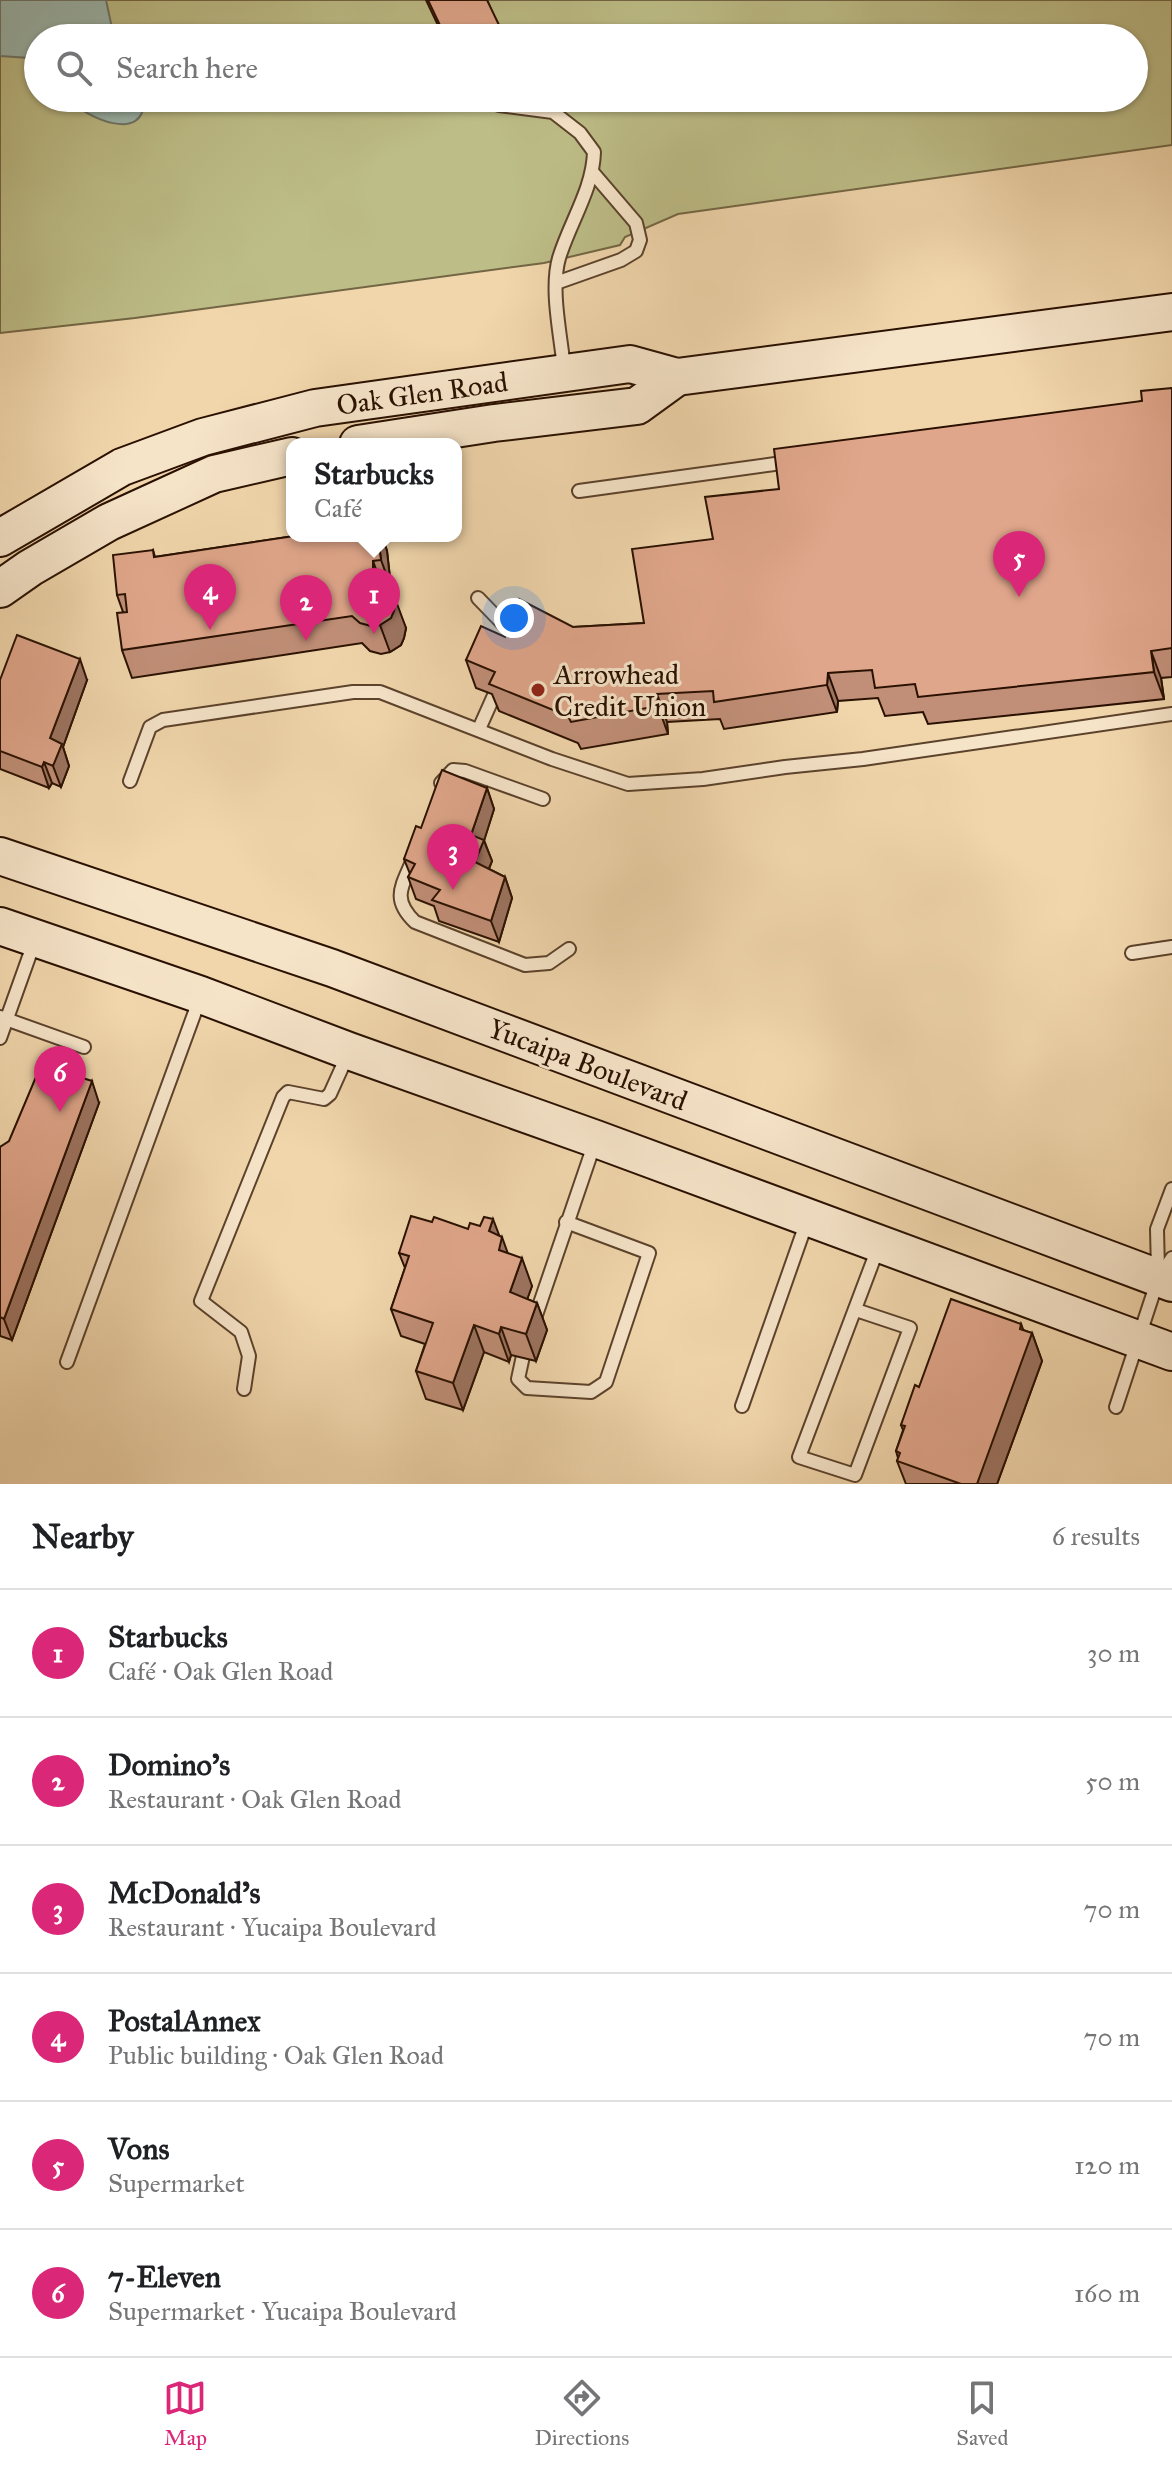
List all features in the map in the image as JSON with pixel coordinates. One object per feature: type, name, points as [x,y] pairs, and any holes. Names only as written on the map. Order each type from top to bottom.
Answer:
[{"type":"main road","name":"Oak Glen Road","points":[[1,534],[122,467],[203,437],[315,408],[630,364],[677,377],[1172,312]]},
{"type":"main road","name":"Oak Glen Road","points":[[398,438],[637,406],[677,377]]},
{"type":"main road","points":[[0,589],[109,522],[214,474],[286,457]]},
{"type":"main road","name":"Yucaipa Boulevard","points":[[0,856],[332,968],[1167,1273]]},
{"type":"main road","points":[[0,926],[201,995],[1172,1352]]},
{"type":"lane","points":[[553,112],[580,133],[594,152],[594,174],[558,260],[556,283],[565,373]]},
{"type":"lane","points":[[556,283],[621,260],[636,251],[640,240],[636,223],[594,174]]},
{"type":"lane","points":[[579,491],[797,461]]},
{"type":"lane","points":[[478,598],[509,630],[512,653]]},
{"type":"lane","points":[[479,729],[507,665]]},
{"type":"lane","points":[[130,781],[150,727],[163,720],[353,692],[380,692],[552,759],[628,784],[703,779],[876,757],[1172,714]]},
{"type":"lane","points":[[438,793],[443,779],[453,770],[465,771],[543,799]]},
{"type":"lane","points":[[416,849],[400,892],[402,909],[415,922],[525,965],[549,963],[569,949]]},
{"type":"lane","points":[[0,1038],[4,1018],[36,938]]},
{"type":"lane","points":[[1132,953],[1172,947]]},
{"type":"lane","points":[[67,1362],[201,995]]},
{"type":"lane","points":[[4,1018],[84,1047]]},
{"type":"lane","points":[[244,1389],[249,1356],[241,1332],[201,1301],[283,1097],[288,1092],[324,1099],[330,1094],[349,1051]]},
{"type":"lane","points":[[566,1222],[649,1253],[606,1382],[591,1392],[527,1388],[518,1379],[521,1358],[566,1222],[596,1139]]},
{"type":"lane","points":[[1116,1407],[1137,1339],[1167,1273],[1157,1229],[1172,1189]]},
{"type":"lane","points":[[742,1406],[808,1218]]},
{"type":"lane","points":[[856,1310],[910,1328],[855,1475],[799,1457],[879,1245]]},
{"type":"green space","points":[[0,0],[1172,0],[1172,145],[678,214],[625,237],[620,245],[544,263],[0,333]]},
{"type":"water","points":[[0,0],[106,0],[111,24],[24,24],[24,58],[0,56]]},
{"type":"water","points":[[142,112],[135,121],[125,124],[87,113]]},
{"type":"building","points":[[428,0],[487,0],[499,24],[439,24]]},
{"type":"building","points":[[1172,388],[1172,648],[1151,651],[1154,672],[918,697],[915,684],[875,688],[872,670],[828,673],[827,685],[714,702],[713,691],[657,694],[658,706],[571,722],[568,716],[489,684],[495,672],[466,660],[481,626],[505,637],[519,599],[573,627],[644,623],[632,549],[713,539],[705,497],[779,489],[774,449],[1142,401],[1141,391]]},
{"type":"building","points":[[286,537],[286,542],[379,542],[381,560],[373,561],[373,581],[391,590],[396,601],[394,611],[391,618],[380,625],[360,623],[352,616],[122,650],[117,613],[127,612],[125,594],[117,595],[113,555],[153,550],[154,557]]},
{"type":"building","points":[[17,635],[80,659],[50,738],[62,744],[53,766],[44,762],[42,767],[0,751],[0,680]]},
{"type":"building","points":[[442,770],[487,788],[471,835],[484,840],[475,862],[505,877],[491,921],[432,900],[440,890],[408,877],[415,864],[404,859],[416,826],[421,828]]},
{"type":"building","points":[[41,1065],[92,1081],[4,1319],[0,1317],[0,1147],[9,1141]]},
{"type":"building","points":[[411,1216],[432,1222],[434,1217],[468,1229],[470,1223],[480,1226],[484,1217],[493,1219],[489,1231],[502,1237],[499,1250],[522,1258],[510,1292],[537,1303],[526,1334],[501,1327],[499,1334],[474,1325],[453,1383],[416,1371],[433,1323],[391,1309],[409,1256],[399,1253]]},
{"type":"building","points":[[951,1299],[1021,1324],[1020,1329],[1032,1333],[977,1484],[961,1484],[897,1461],[900,1453],[896,1451],[905,1426],[901,1425],[915,1385],[919,1387]]},
{"type":"place","name":"Vons","points":[[1019,597]]},
{"type":"place","name":"PostalAnnex","points":[[210,630]]},
{"type":"place","name":"Starbucks","points":[[374,634]]},
{"type":"place","name":"Domino's","points":[[306,641]]},
{"type":"place","name":"Arrowhead Credit Union","points":[[538,690]]},
{"type":"place","name":"McDonald's","points":[[453,890]]},
{"type":"place","name":"7-Eleven","points":[[60,1112]]}]
